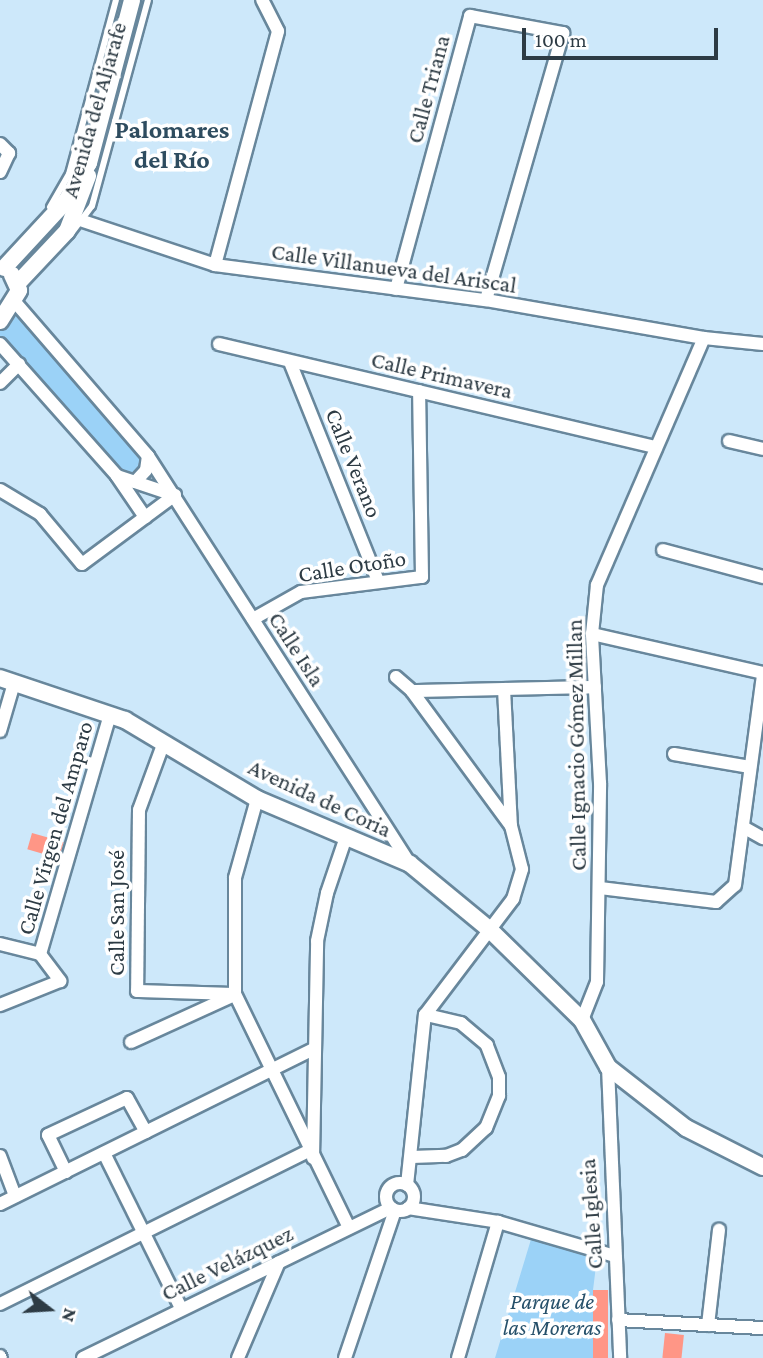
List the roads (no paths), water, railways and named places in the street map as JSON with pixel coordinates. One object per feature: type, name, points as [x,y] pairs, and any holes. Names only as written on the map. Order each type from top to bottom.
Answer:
[{"type":"main road","name":"Avenida del Aljarafe","points":[[0,321],[17,291],[67,231],[84,194],[89,163],[132,0]]},
{"type":"main road","name":"Avenida del Aljarafe","points":[[1,266],[65,201],[89,163]]},
{"type":"main road","points":[[1,266],[17,291]]},
{"type":"main road","name":"Avenida de Coria","points":[[7,680],[110,714],[164,742],[257,799],[410,864],[490,930],[582,1020],[608,1067]]},
{"type":"main road","points":[[608,1067],[686,1128],[763,1167]]},
{"type":"street","points":[[215,265],[278,31],[261,0]]},
{"type":"street","name":"Calle Triana","points":[[396,289],[470,16],[563,33],[486,300]]},
{"type":"street","points":[[0,144],[9,153],[0,172]]},
{"type":"street","name":"Calle Villanueva del Ariscal","points":[[83,221],[215,265],[486,300],[704,338]]},
{"type":"street","name":"Calle Isla","points":[[17,291],[148,456],[410,864]]},
{"type":"street","points":[[704,338],[763,344]]},
{"type":"street","name":"Calle Ignacio Gómez Millan","points":[[582,1020],[597,982],[600,888],[592,634],[597,585],[704,338]]},
{"type":"street","points":[[0,344],[117,476],[145,517]]},
{"type":"street","name":"Calle Primavera","points":[[219,344],[656,447]]},
{"type":"street","name":"Calle Verano","points":[[290,362],[378,581]]},
{"type":"street","points":[[0,383],[19,363]]},
{"type":"street","name":"Calle Otoño","points":[[253,620],[300,592],[422,577],[419,391]]},
{"type":"street","points":[[729,441],[763,449]]},
{"type":"street","points":[[135,482],[146,470],[148,456]]},
{"type":"street","points":[[117,476],[174,495]]},
{"type":"street","points":[[0,490],[40,514],[82,564],[174,495]]},
{"type":"street","points":[[663,550],[763,577]]},
{"type":"street","points":[[592,634],[763,674],[735,885],[716,902],[600,888]]},
{"type":"street","points":[[396,677],[412,691],[511,826]]},
{"type":"street","points":[[0,731],[7,680]]},
{"type":"street","points":[[412,691],[595,687]]},
{"type":"street","points":[[345,1358],[398,1208],[414,1196],[407,1185],[425,1014],[513,899],[522,869],[511,826],[504,689]]},
{"type":"street","name":"Calle Virgen del Amparo","points":[[40,954],[110,714]]},
{"type":"street","name":"Calle San José","points":[[164,742],[139,810],[137,991],[235,994]]},
{"type":"street","points":[[674,754],[750,767]]},
{"type":"street","points":[[257,799],[236,878],[235,994],[311,1156],[349,1228]]},
{"type":"street","points":[[743,827],[763,838]]},
{"type":"street","points":[[311,1156],[317,941],[327,893],[346,837]]},
{"type":"street","points":[[0,944],[40,954],[60,981],[0,1005]]},
{"type":"street","points":[[131,1042],[235,994]]},
{"type":"street","points":[[412,1157],[446,1156],[462,1150],[486,1128],[499,1096],[499,1077],[487,1045],[461,1023],[425,1014]]},
{"type":"street","points":[[0,1204],[314,1049]]},
{"type":"street","name":"Calle Iglesia","points":[[608,1067],[620,1358]]},
{"type":"street","points":[[66,1172],[48,1135],[127,1098],[146,1132]]},
{"type":"street","points":[[104,1153],[181,1308]]},
{"type":"street","points":[[0,1156],[15,1196]]},
{"type":"street","points":[[0,1304],[311,1156]]},
{"type":"street","points":[[398,1208],[388,1191],[398,1184],[407,1185]]},
{"type":"street","points":[[398,1208],[498,1222],[615,1256]]},
{"type":"street","name":"Calle Velázquez","points":[[83,1358],[279,1261],[398,1208]]},
{"type":"street","points":[[458,1358],[498,1222]]},
{"type":"street","points":[[708,1325],[719,1230]]},
{"type":"street","points":[[238,1358],[279,1261]]},
{"type":"street","points":[[618,1320],[763,1328]]},
{"type":"lane","name":"Avenida del Aljarafe","points":[[1,266],[63,189],[116,0]]},
{"type":"lane","name":"Avenida del Aljarafe","points":[[17,291],[83,221],[99,183],[148,0]]},
{"type":"district","name":"Palomares del Río","points":[[172,145]]},
{"type":"park label","name":"Parque de las Moreras","points":[[552,1314]]}]
